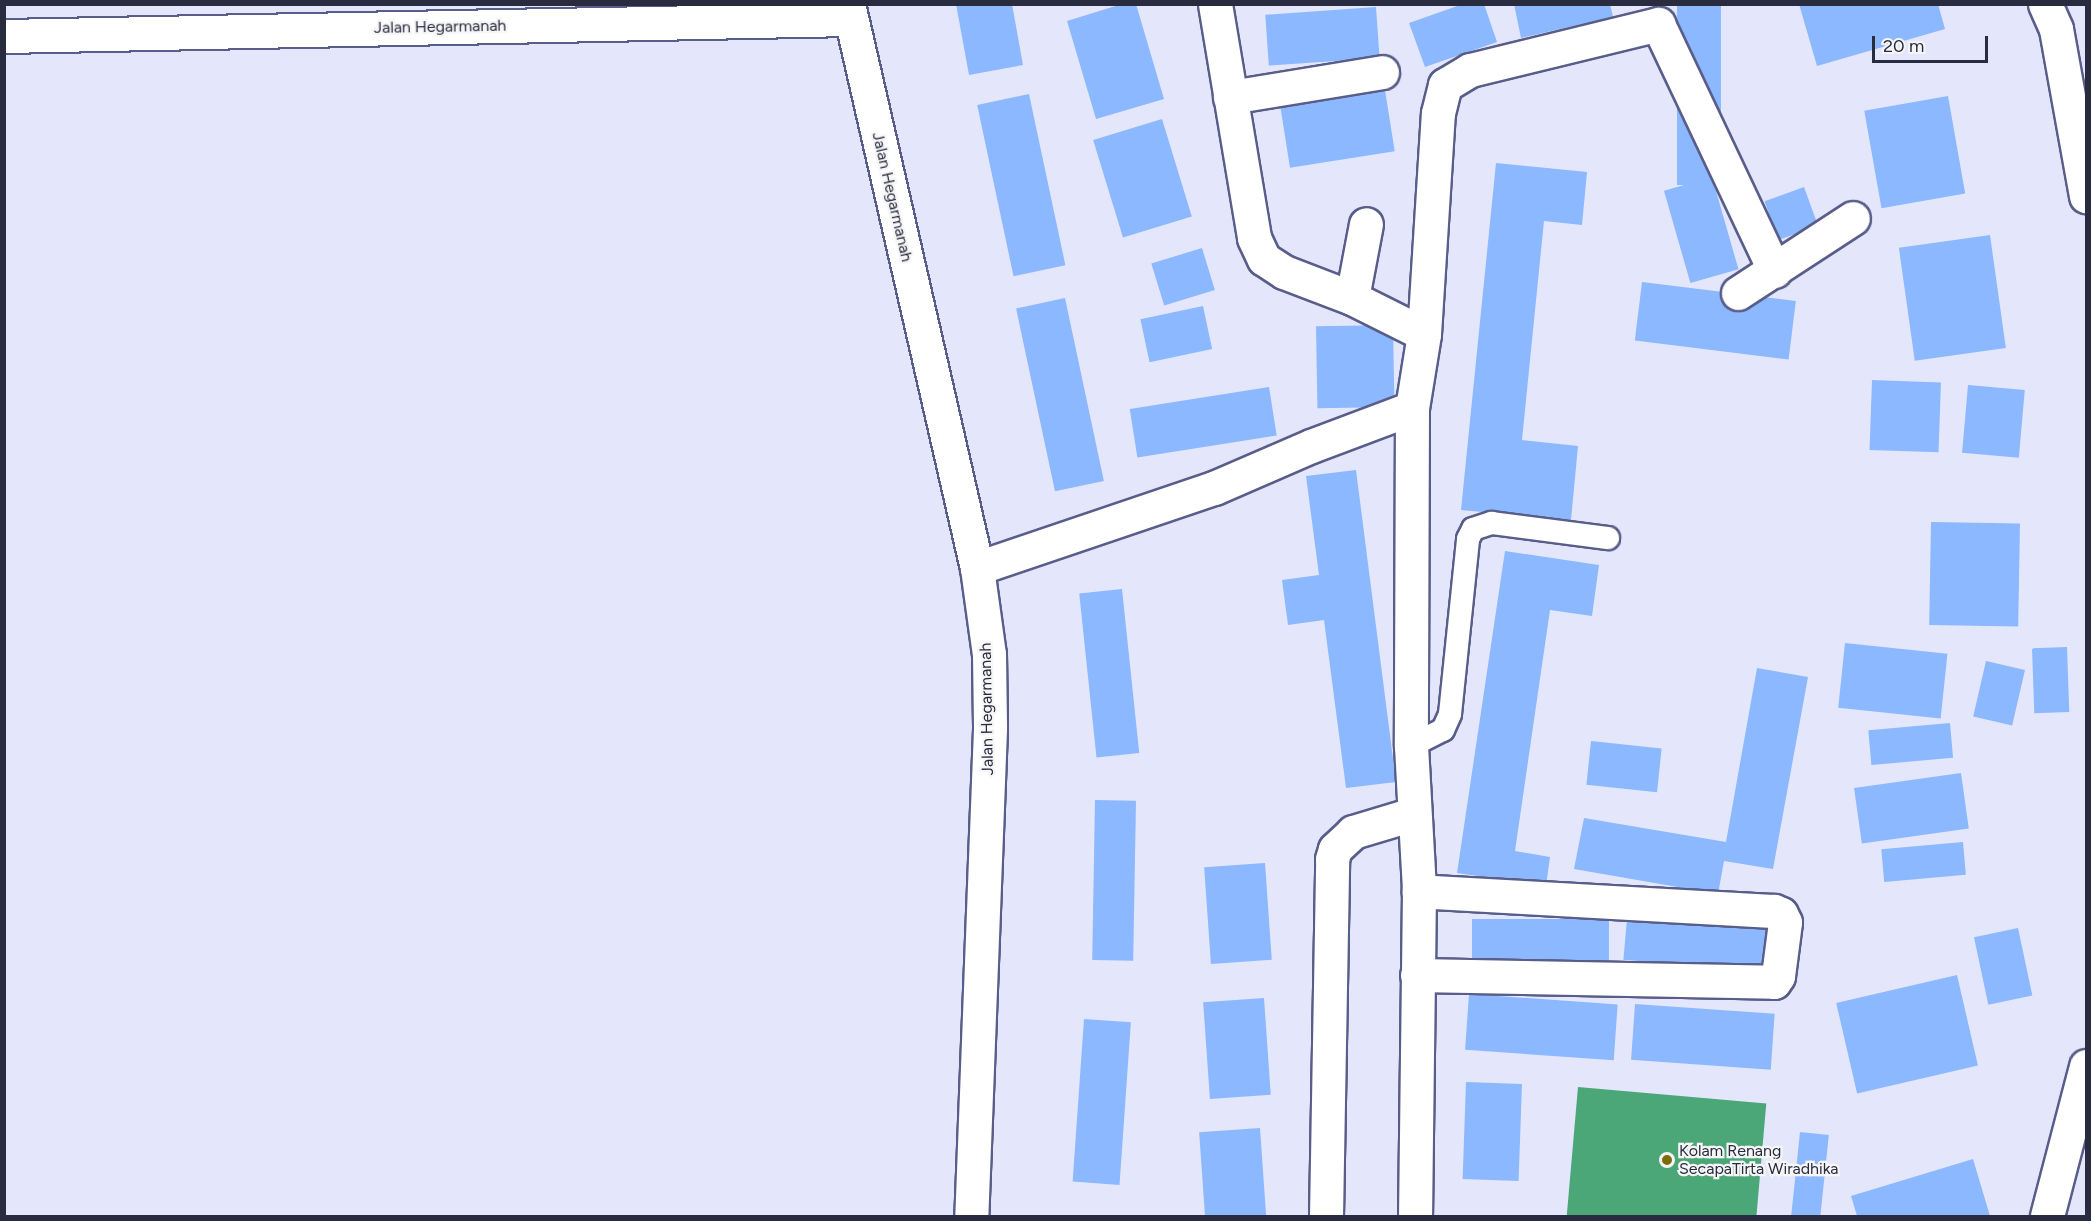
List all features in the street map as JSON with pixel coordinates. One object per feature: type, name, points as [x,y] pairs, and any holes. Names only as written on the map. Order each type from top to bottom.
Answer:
[{"type":"street","points":[[1215,4],[1254,238],[1264,259],[1284,272],[1352,298],[1424,334]]},
{"type":"street","points":[[2045,4],[2056,29],[2086,196]]},
{"type":"street","name":"Jalan Hegarmanah","points":[[4,36],[850,12],[977,568],[989,654],[990,729],[971,1216]]},
{"type":"street","points":[[1415,1216],[1419,891],[1413,814],[1412,746],[1412,408],[1424,334],[1438,113],[1446,85],[1470,70],[1654,14],[1775,271]]},
{"type":"street","points":[[1230,96],[1382,72]]},
{"type":"street","points":[[1738,293],[1853,218]]},
{"type":"street","points":[[1352,298],[1366,224]]},
{"type":"street","points":[[977,568],[1214,488],[1311,446],[1412,408]]},
{"type":"street","points":[[1326,1216],[1332,859],[1335,849],[1353,832],[1413,814]]},
{"type":"street","points":[[1417,975],[1774,982],[1778,976],[1785,922],[1781,914],[1774,911],[1419,891]]},
{"type":"street","points":[[2047,1216],[2086,1066]]},
{"type":"lane","points":[[1412,746],[1443,730],[1450,714],[1468,539],[1473,529],[1492,523],[1608,538]]},
{"type":"shaded area","name":"Kolam Renang SecapaTirta Wiradhika","points":[[1578,1087],[1766,1103],[1756,1216],[1567,1216]]},
{"type":"building","points":[[956,4],[1012,4],[1023,65],[969,75]]},
{"type":"building","points":[[1122,4],[1136,4],[1164,99],[1096,119],[1067,21]]},
{"type":"building","points":[[1463,4],[1484,4],[1497,42],[1425,67],[1409,23]]},
{"type":"building","points":[[1514,4],[1610,4],[1613,17],[1521,38]]},
{"type":"building","points":[[1677,4],[1721,4],[1721,185],[1677,185]]},
{"type":"building","points":[[1799,4],[1938,4],[1945,29],[1817,66]]},
{"type":"building","points":[[1376,7],[1380,58],[1269,66],[1265,15]]},
{"type":"building","points":[[1385,90],[1395,151],[1290,168],[1280,107]]},
{"type":"building","points":[[1029,94],[1065,265],[1014,276],[977,105]]},
{"type":"building","points":[[1948,96],[1965,193],[1881,208],[1864,111]]},
{"type":"building","points":[[1162,119],[1192,217],[1123,238],[1093,140]]},
{"type":"building","points":[[1496,163],[1587,172],[1582,225],[1544,221],[1522,440],[1578,446],[1571,520],[1461,510]]},
{"type":"building","points":[[1712,177],[1738,269],[1690,283],[1664,191]]},
{"type":"building","points":[[1804,187],[1818,226],[1779,240],[1765,201]]},
{"type":"building","points":[[1990,235],[2006,348],[1915,361],[1899,248]]},
{"type":"building","points":[[1202,248],[1215,290],[1164,306],[1151,263]]},
{"type":"building","points":[[1642,282],[1796,301],[1789,359],[1635,341]]},
{"type":"building","points":[[1065,298],[1104,481],[1055,491],[1016,308]]},
{"type":"building","points":[[1203,306],[1212,349],[1150,362],[1140,319]]},
{"type":"building","points":[[1393,325],[1394,407],[1317,408],[1316,326]]},
{"type":"building","points":[[1872,380],[1941,382],[1939,452],[1870,450]]},
{"type":"building","points":[[1968,385],[2025,390],[2019,458],[1962,453]]},
{"type":"building","points":[[1269,387],[1277,435],[1137,457],[1130,409]]},
{"type":"building","points":[[1356,470],[1396,782],[1346,788],[1324,620],[1288,625],[1282,580],[1319,575],[1306,476]]},
{"type":"building","points":[[1931,522],[2020,524],[2018,627],[1929,625]]},
{"type":"building","points":[[1505,551],[1599,565],[1592,616],[1550,610],[1515,851],[1550,857],[1546,886],[1457,873]]},
{"type":"building","points":[[1122,589],[1139,753],[1096,758],[1079,593]]},
{"type":"building","points":[[1845,643],[1947,654],[1941,718],[1838,708]]},
{"type":"building","points":[[2067,647],[2069,712],[2034,713],[2032,648]]},
{"type":"building","points":[[1986,661],[2025,670],[2012,726],[1973,717]]},
{"type":"building","points":[[1757,668],[1808,677],[1773,869],[1724,861],[1718,894],[1574,869],[1584,818],[1726,842]]},
{"type":"building","points":[[1950,723],[1953,758],[1871,765],[1868,730]]},
{"type":"building","points":[[1591,741],[1662,748],[1657,792],[1586,785]]},
{"type":"building","points":[[1961,773],[1969,828],[1862,843],[1854,788]]},
{"type":"building","points":[[1095,800],[1136,801],[1133,961],[1092,960]]},
{"type":"building","points":[[1963,842],[1966,875],[1884,882],[1881,849]]},
{"type":"building","points":[[1265,863],[1272,960],[1211,964],[1204,867]]},
{"type":"building","points":[[1628,907],[1770,919],[1766,972],[1623,960]]},
{"type":"building","points":[[1472,919],[1609,919],[1609,969],[1472,969]]},
{"type":"building","points":[[2018,928],[2032,995],[1988,1005],[1974,937]]},
{"type":"building","points":[[1957,975],[1978,1066],[1857,1094],[1836,1003]]},
{"type":"building","points":[[1469,994],[1618,1004],[1614,1060],[1465,1050]]},
{"type":"building","points":[[1264,998],[1271,1095],[1210,1099],[1203,1002]]},
{"type":"building","points":[[1635,1004],[1775,1014],[1771,1070],[1631,1060]]},
{"type":"building","points":[[1084,1019],[1131,1022],[1120,1185],[1073,1182]]},
{"type":"building","points":[[1466,1082],[1522,1084],[1519,1181],[1463,1179]]},
{"type":"building","points":[[1260,1128],[1266,1216],[1205,1216],[1199,1132]]},
{"type":"building","points":[[1800,1132],[1829,1135],[1820,1216],[1791,1216]]},
{"type":"building","points":[[1973,1159],[1990,1216],[1857,1216],[1851,1196]]},
{"type":"place","name":"Kolam Renang SecapaTirta Wiradhika","points":[[1667,1160]]}]
